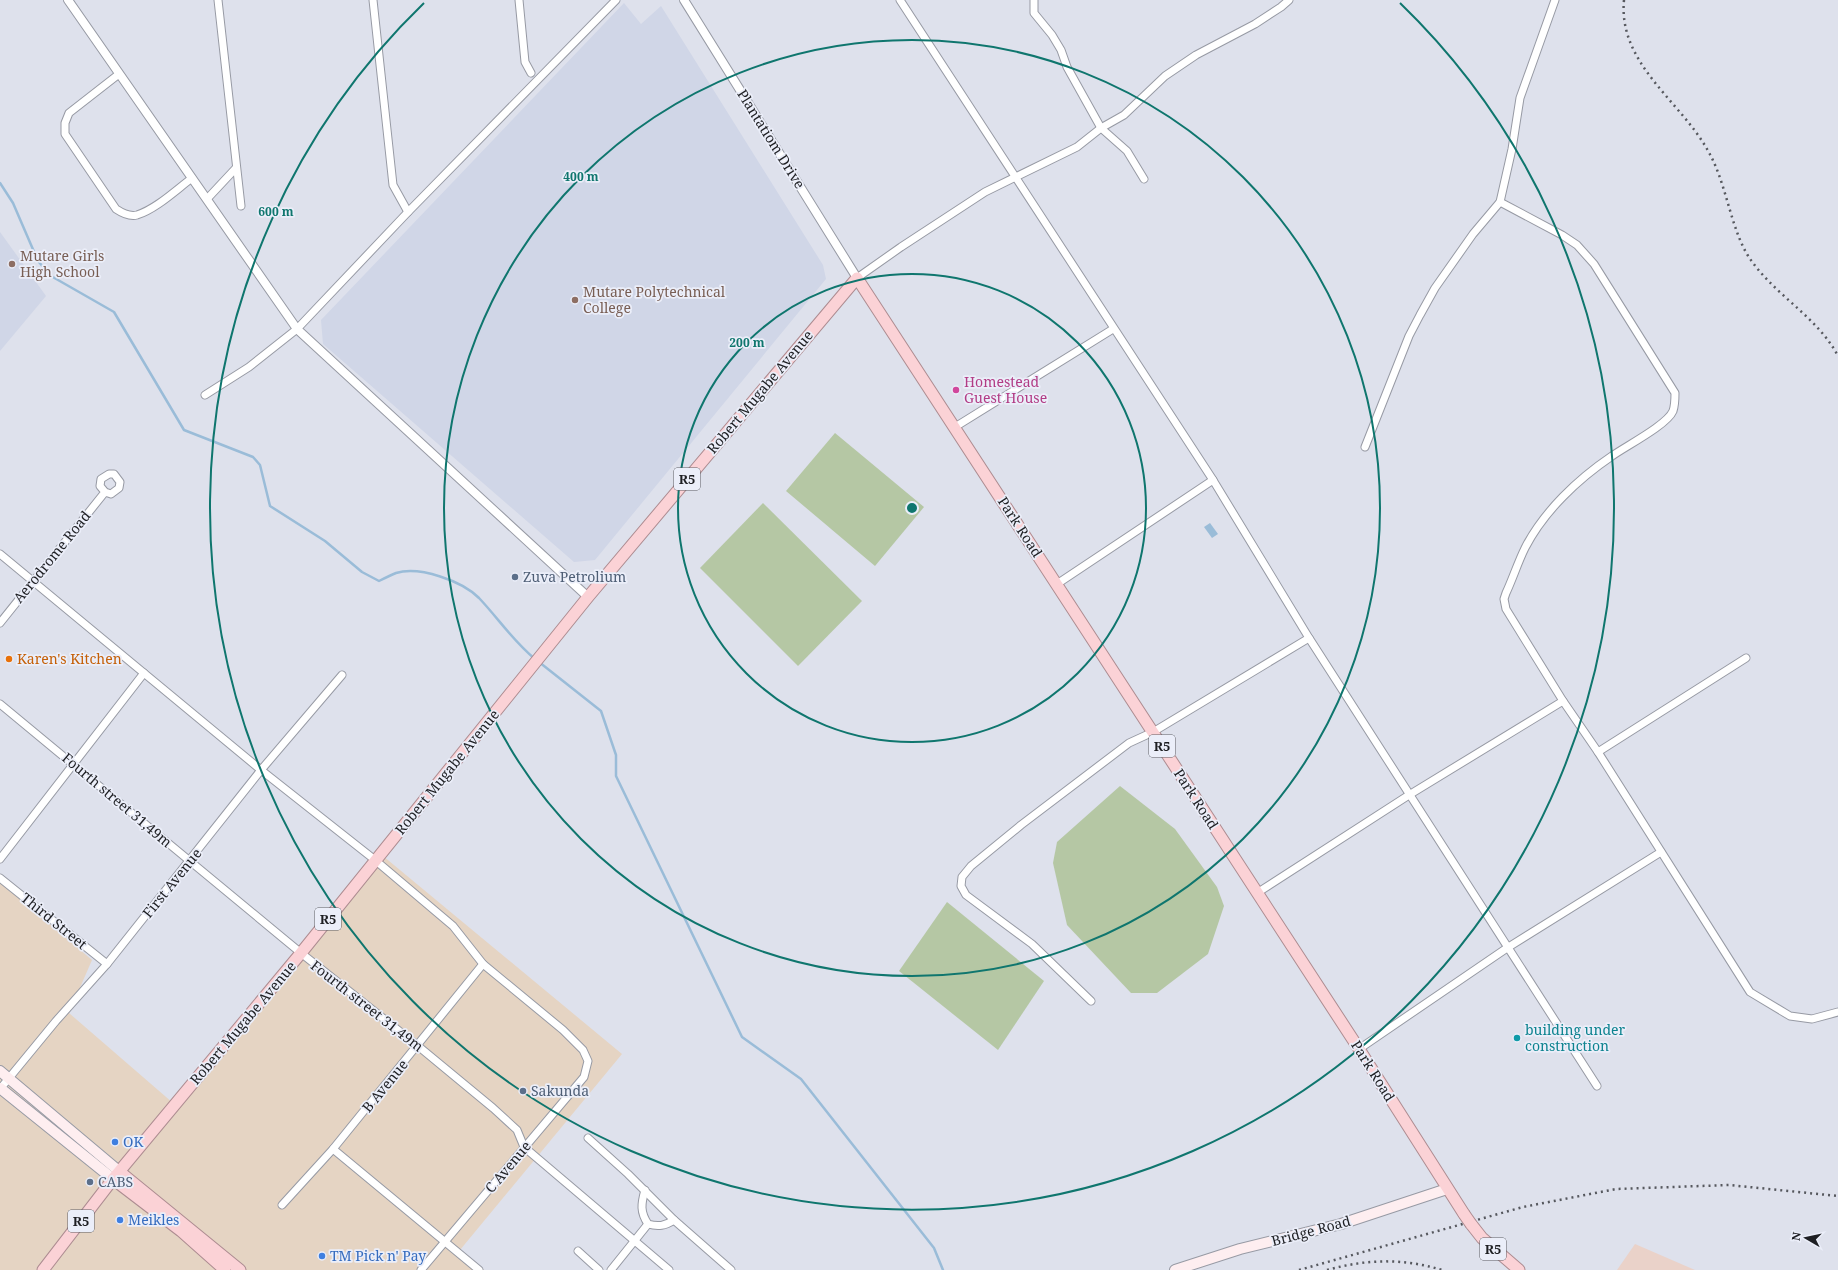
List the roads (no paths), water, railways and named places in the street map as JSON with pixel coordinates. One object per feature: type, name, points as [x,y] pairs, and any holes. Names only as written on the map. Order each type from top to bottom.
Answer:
[{"type":"highway","name":"Park Road","points":[[857,278],[1359,1049],[1464,1214],[1482,1238],[1520,1270]]},
{"type":"highway","name":"Robert Mugabe Avenue","points":[[43,1270],[117,1175],[301,953],[588,597],[857,278]]},
{"type":"highway","points":[[117,1175],[225,1270]]},
{"type":"highway","points":[[117,1175],[240,1270]]},
{"type":"main road","points":[[0,1071],[117,1175]]},
{"type":"main road","points":[[0,1088],[117,1175]]},
{"type":"main road","name":"Bridge Road","points":[[1174,1270],[1240,1249],[1341,1224],[1447,1188]]},
{"type":"street","points":[[68,0],[297,329],[588,597]]},
{"type":"street","points":[[218,0],[241,206]]},
{"type":"street","points":[[373,0],[393,185],[408,212]]},
{"type":"street","points":[[519,0],[526,62],[531,73]]},
{"type":"street","name":"Plantatiom Drive","points":[[684,0],[857,278]]},
{"type":"street","points":[[900,0],[1014,178],[1213,480],[1309,638],[1597,1086]]},
{"type":"street","points":[[1034,0],[1034,13],[1052,35],[1061,50],[1067,67],[1101,128],[1109,133],[1127,151],[1144,179]]},
{"type":"street","points":[[857,278],[985,192],[1076,147],[1101,128],[1124,115],[1165,76],[1196,55],[1255,24],[1289,0]]},
{"type":"street","points":[[1365,447],[1420,315],[1435,288],[1469,240],[1500,202],[1512,150],[1520,98],[1555,0]]},
{"type":"street","points":[[205,395],[249,367],[297,329],[612,1]]},
{"type":"street","points":[[119,74],[69,113],[65,123],[65,134],[116,209],[125,214],[136,215],[164,200],[192,178]]},
{"type":"street","points":[[206,199],[236,168]]},
{"type":"street","points":[[1500,202],[1562,235],[1577,245],[1594,264],[1675,393],[1673,412],[1665,421],[1611,456],[1564,496],[1546,516],[1526,547],[1506,593],[1504,599],[1506,609],[1563,701],[1598,752],[1750,992],[1790,1016],[1812,1018],[1838,1012]]},
{"type":"street","points":[[956,428],[1113,329]]},
{"type":"street","points":[[1057,584],[1213,480]]},
{"type":"street","name":"Aerodrome Road","points":[[0,623],[105,492]]},
{"type":"street","points":[[0,554],[261,770],[376,860],[453,926],[483,964]]},
{"type":"street","points":[[1091,1001],[1032,944],[972,901],[962,891],[962,877],[971,866],[1021,825],[1129,743],[1153,732],[1309,638]]},
{"type":"street","points":[[1598,752],[1746,658]]},
{"type":"street","points":[[0,858],[144,673]]},
{"type":"street","name":"First Avenue","points":[[0,1088],[56,1021],[107,964],[261,770],[342,675]]},
{"type":"street","points":[[1257,893],[1409,795],[1563,701]]},
{"type":"street","name":"Fourth street 31,49m","points":[[0,704],[301,953],[514,1125],[518,1130],[524,1147],[669,1270]]},
{"type":"street","points":[[1359,1049],[1507,948],[1661,852]]},
{"type":"street","name":"Third Street","points":[[0,878],[107,964]]},
{"type":"street","name":"B Avenue","points":[[282,1205],[333,1149],[483,964]]},
{"type":"street","name":"C Avenue","points":[[422,1270],[584,1077],[588,1062],[583,1050],[563,1030],[483,964]]},
{"type":"street","points":[[588,1138],[645,1190],[674,1220],[731,1270]]},
{"type":"street","points":[[333,1149],[479,1270]]},
{"type":"street","points":[[645,1190],[640,1205],[643,1216],[648,1224],[656,1226],[666,1225],[674,1220]]},
{"type":"street","points":[[611,1270],[648,1224]]},
{"type":"street","points":[[578,1251],[599,1270]]},
{"type":"water","points":[[1210,523],[1218,534],[1212,538],[1204,527]]},
{"type":"waterway","points":[[0,183],[13,203],[38,261],[51,276],[114,312],[184,430],[253,457],[260,465],[270,506],[325,541],[362,572],[379,581],[396,573],[406,571],[428,573],[452,581],[472,592],[535,659]]},
{"type":"waterway","points":[[539,662],[601,711],[616,755],[616,776],[742,1037],[801,1079],[934,1248],[943,1270]]},
{"type":"railway","points":[[1624,0],[1625,22],[1630,43],[1640,62],[1653,80],[1695,131],[1707,149],[1720,177],[1734,223],[1745,251],[1753,263],[1774,287],[1820,330],[1838,356]]},
{"type":"railway","points":[[1299,1270],[1523,1207],[1616,1189],[1729,1185],[1838,1196]]},
{"type":"railway","points":[[1327,1270],[1342,1266],[1385,1261],[1413,1263],[1442,1270]]},
{"type":"place","name":"Mutare Girls High School","points":[[12,264]]},
{"type":"place","name":"Mutare Polytechnical College","points":[[575,300]]},
{"type":"place","name":"Homestead Guest House","points":[[956,390]]},
{"type":"place","name":"Zuva Petrolium","points":[[515,577]]},
{"type":"place","name":"Karen's Kitchen","points":[[9,659]]},
{"type":"place","name":"building under construction","points":[[1517,1038]]},
{"type":"place","name":"Sakunda","points":[[523,1091]]},
{"type":"place","name":"OK","points":[[115,1142]]},
{"type":"place","name":"CABS","points":[[90,1182]]},
{"type":"place","name":"Meikles","points":[[120,1220]]},
{"type":"place","name":"TM Pick n' Pay","points":[[322,1256]]}]
